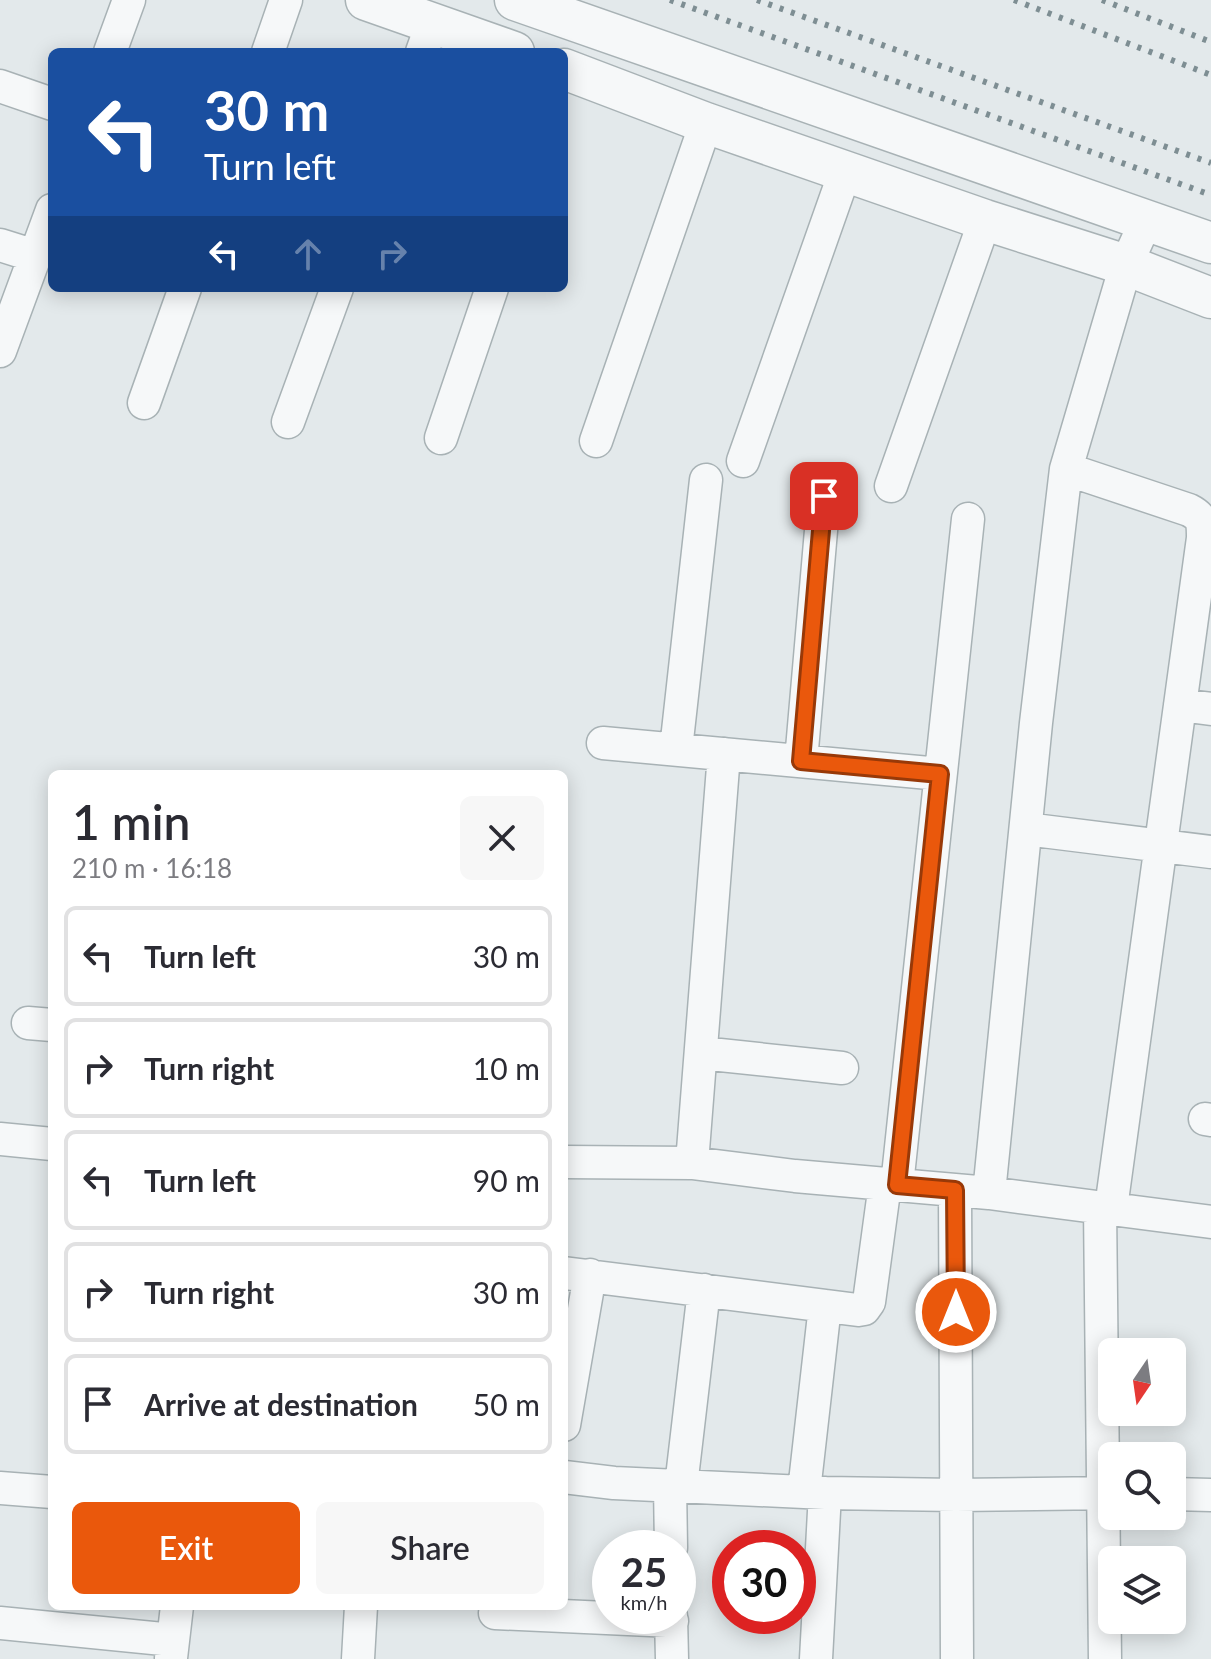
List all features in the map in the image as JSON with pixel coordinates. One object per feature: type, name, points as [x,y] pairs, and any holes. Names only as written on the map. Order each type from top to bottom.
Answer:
[{"type":"street","points":[[111,48],[129,0]]},
{"type":"street","points":[[269,48],[286,0]]},
{"type":"street","points":[[366,0],[427,38],[489,48]]},
{"type":"street","points":[[515,0],[1211,243]]},
{"type":"street","points":[[568,72],[845,172],[1126,265],[1211,298]]},
{"type":"street","points":[[0,86],[48,103]]},
{"type":"street","points":[[596,441],[706,123]]},
{"type":"street","points":[[743,461],[845,172]]},
{"type":"street","points":[[891,486],[985,220]]},
{"type":"street","points":[[0,351],[48,221]]},
{"type":"street","points":[[989,1193],[1036,723],[1066,469],[1126,265],[1146,221]]},
{"type":"street","points":[[0,245],[35,256]]},
{"type":"street","points":[[144,403],[184,292]]},
{"type":"street","points":[[288,422],[336,292]]},
{"type":"street","points":[[441,438],[491,292]]},
{"type":"street","points":[[1066,469],[1189,510],[1198,514],[1203,524],[1196,707],[1161,846],[1106,1208],[1108,1442]]},
{"type":"street","points":[[676,749],[706,480]]},
{"type":"street","points":[[801,761],[824,496]]},
{"type":"street","points":[[568,1379],[577,1274],[858,1310],[864,1309],[869,1302],[891,1184],[968,519]]},
{"type":"street","points":[[603,743],[940,774]]},
{"type":"street","points":[[692,1163],[724,754]]},
{"type":"street","points":[[1026,829],[1211,852]]},
{"type":"street","points":[[701,1053],[842,1068]]},
{"type":"street","points":[[0,1139],[48,1144]]},
{"type":"street","points":[[568,1162],[692,1163],[795,1176],[989,1193],[1211,1222]]},
{"type":"street","points":[[955,1190],[957,1659]]},
{"type":"street","points":[[672,1530],[704,1290]]},
{"type":"street","points":[[816,1659],[814,1492],[825,1306]]},
{"type":"street","points":[[568,1477],[614,1483],[814,1492],[956,1495],[1098,1493]]},
{"type":"street","points":[[0,1488],[48,1492]]},
{"type":"street","points":[[1186,1494],[1211,1495]]},
{"type":"street","points":[[1105,1659],[1107,1530]]},
{"type":"street","points":[[0,1623],[172,1650],[177,1610]]},
{"type":"street","points":[[358,1659],[361,1610]]},
{"type":"street","points":[[495,1613],[592,1616]]},
{"type":"street","points":[[672,1634],[672,1659]]},
{"type":"railway","points":[[670,0],[1211,195]]},
{"type":"railway","points":[[757,0],[1211,163]]},
{"type":"railway","points":[[1014,0],[1211,75]]},
{"type":"railway","points":[[1102,0],[1211,42]]},
{"type":"route","points":[[824,496],[801,761],[940,774],[897,1185],[955,1190],[956,1312]]}]
